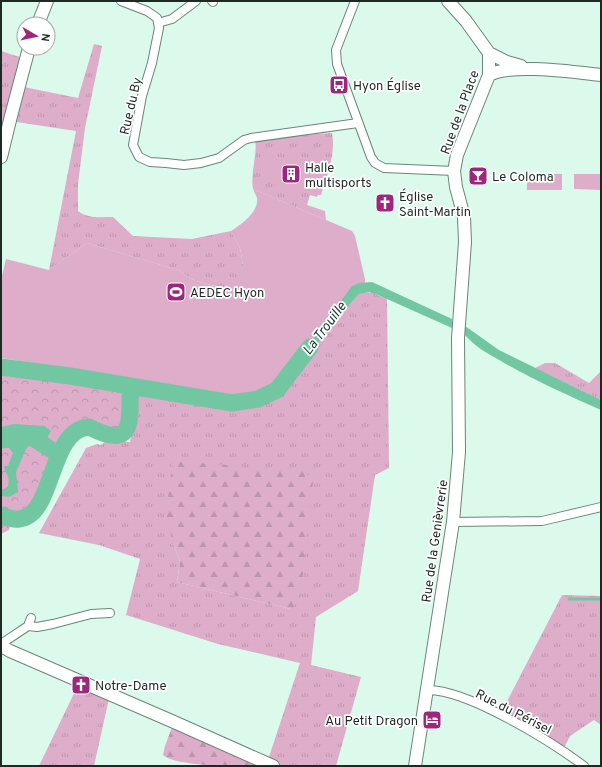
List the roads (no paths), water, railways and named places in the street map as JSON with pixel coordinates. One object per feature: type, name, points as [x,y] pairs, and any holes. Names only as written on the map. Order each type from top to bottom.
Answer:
[{"type":"street","points":[[41,16],[47,1]]},
{"type":"street","points":[[121,1],[147,12],[157,18],[158,23],[172,19],[196,1]]},
{"type":"street","points":[[355,1],[336,50],[337,64],[371,157],[375,163],[384,168],[454,170]]},
{"type":"street","points":[[448,1],[466,21],[489,53],[507,62],[533,69]]},
{"type":"street","name":"Rue du By","points":[[158,23],[159,28],[152,63],[142,96],[133,145],[139,157],[150,162],[166,164],[184,165],[201,163],[218,158],[244,140],[251,138],[358,123]]},
{"type":"street","name":"Rue de la Place","points":[[460,318],[465,242],[464,216],[456,187],[454,170],[457,155],[489,74],[489,53]]},
{"type":"street","points":[[2,154],[27,56]]},
{"type":"street","points":[[489,74],[495,71],[533,69],[601,75]]},
{"type":"street","name":"Rue de la Genièvrerie","points":[[415,766],[453,522],[460,438],[458,338],[460,318]]},
{"type":"street","points":[[453,522],[542,521],[601,507]]},
{"type":"street","points":[[110,613],[91,614],[37,627],[30,622],[1,645],[10,651],[167,718],[273,766]]},
{"type":"street","name":"Rue du Périsel","points":[[427,690],[436,690],[461,697],[491,710],[562,750],[584,766]]},
{"type":"water","points":[[372,282],[452,319],[452,328],[378,295],[369,292],[359,294],[331,326],[299,368],[295,364],[352,286],[359,283]]},
{"type":"water","points":[[465,326],[499,350],[601,400],[601,410],[538,381],[486,353],[464,334]]},
{"type":"water","points":[[14,424],[44,426],[51,431],[48,436],[43,438],[45,442],[40,445],[30,444],[26,449],[16,472],[18,492],[9,497],[1,496],[1,489],[5,489],[8,486],[8,477],[4,466],[8,466],[13,453],[9,448],[3,446],[1,448],[1,427]]},
{"type":"waterway","name":"La Trouille","points":[[1,367],[70,376],[232,403],[258,399],[277,390],[310,347]]},
{"type":"waterway","name":"La Trouille","points":[[1,515],[19,519],[31,514],[39,504],[58,457],[66,442],[76,432],[89,427],[104,434],[115,436],[122,434],[127,429],[129,421],[130,386]]},
{"type":"waterway","name":"La Trouille","points":[[1,440],[19,437],[33,438],[59,455]]},
{"type":"waterway","points":[[569,599],[601,599]]},
{"type":"place","name":"Hyon Église","points":[[339,85]]},
{"type":"place","name":"Halle multisports","points":[[291,174]]},
{"type":"place","name":"Le Coloma","points":[[478,176]]},
{"type":"place","name":"Église Saint-Martin","points":[[385,203]]},
{"type":"place","name":"AEDEC Hyon","points":[[176,292]]},
{"type":"place","name":"Notre-Dame","points":[[81,685]]},
{"type":"place","name":"Au Petit Dragon","points":[[432,720]]}]
